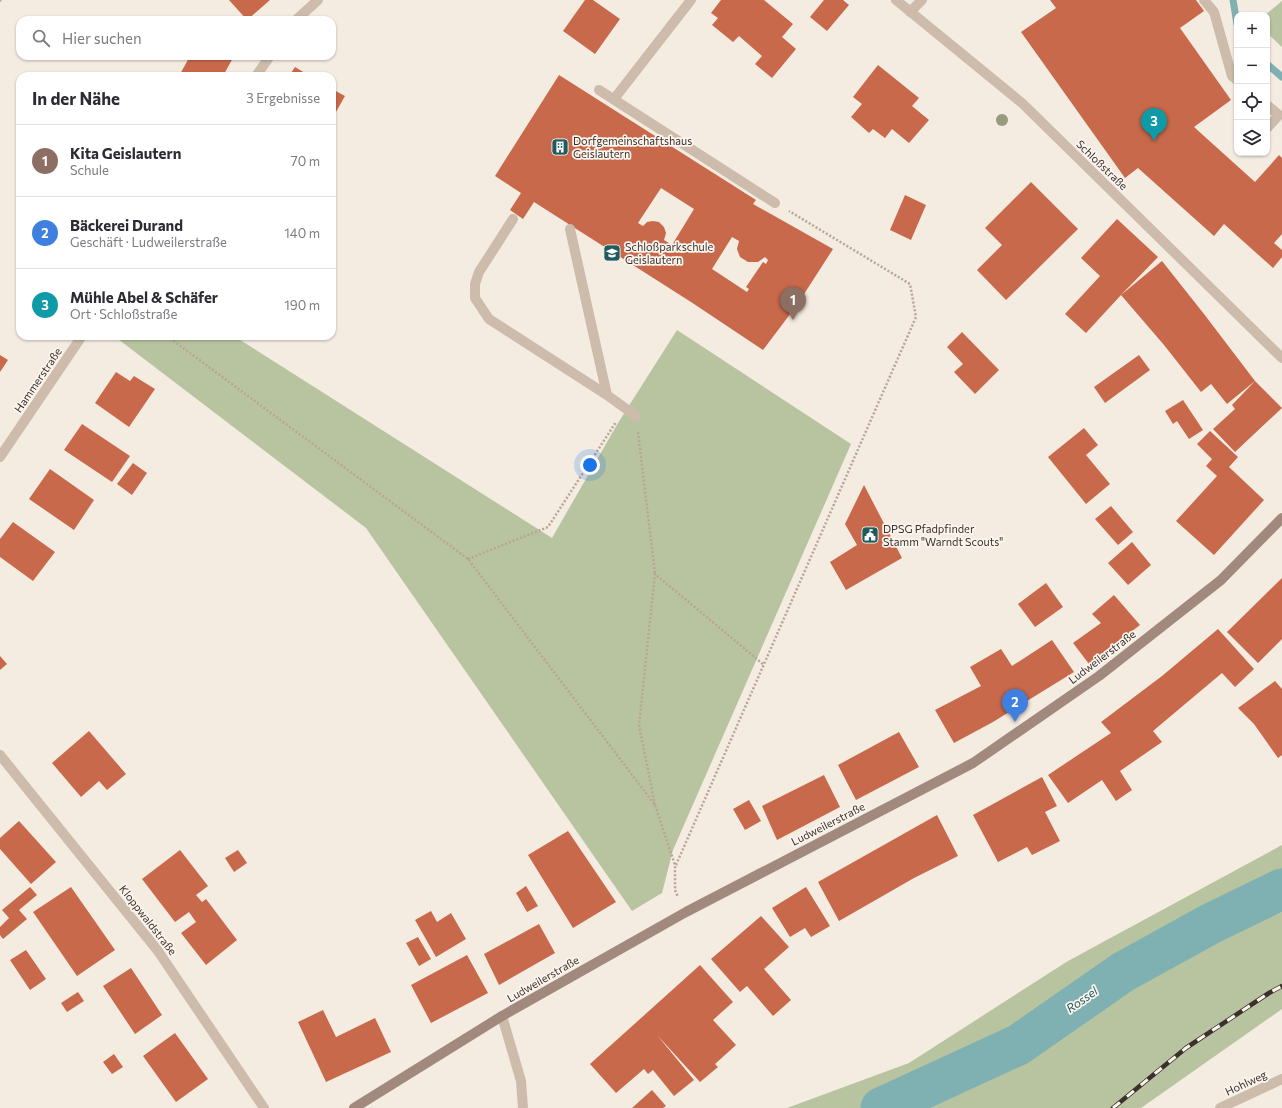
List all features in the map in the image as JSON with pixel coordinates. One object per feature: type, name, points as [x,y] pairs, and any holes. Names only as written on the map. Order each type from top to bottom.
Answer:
[{"type":"main road","name":"Ludweilerstraße","points":[[354,1108],[502,1016],[686,912],[973,763],[1099,676],[1221,580],[1282,518]]},
{"type":"street","points":[[300,16],[318,0]]},
{"type":"street","points":[[614,99],[691,0]]},
{"type":"street","name":"Schloßstraße","points":[[896,0],[1022,103],[1282,358]]},
{"type":"street","points":[[910,12],[922,0]]},
{"type":"street","points":[[1204,0],[1214,12],[1232,76],[1234,78]]},
{"type":"street","points":[[259,72],[267,60]]},
{"type":"street","points":[[599,90],[775,203]]},
{"type":"street","points":[[1270,108],[1279,116],[1270,125]]},
{"type":"street","points":[[513,219],[479,272],[475,284],[475,298],[489,319],[607,395],[636,416]]},
{"type":"street","points":[[570,229],[607,395]]},
{"type":"street","name":"Hammerstraße","points":[[0,457],[79,340]]},
{"type":"street","name":"Kloppwaldstraße","points":[[0,755],[158,951],[264,1108]]},
{"type":"street","points":[[502,1016],[521,1081],[523,1108]]},
{"type":"street","name":"Hohlweg","points":[[1220,1108],[1282,1079]]},
{"type":"path","points":[[686,912],[675,890],[676,865],[916,317],[910,284],[775,203]]},
{"type":"path","points":[[172,340],[468,559],[655,805]]},
{"type":"path","points":[[468,559],[548,527],[624,408]]},
{"type":"path","points":[[636,416],[655,574],[640,725],[655,805],[676,865]]},
{"type":"path","points":[[655,574],[764,665]]},
{"type":"green space","points":[[1282,1],[1282,47],[1270,36],[1270,12],[1269,12]]},
{"type":"green space","points":[[677,330],[851,444],[673,850],[662,893],[632,911],[366,528],[119,340],[240,340],[552,538],[618,423]]},
{"type":"green space","points":[[1282,845],[1282,1009],[1141,1108],[787,1108],[909,1063],[1068,961]]},
{"type":"building","points":[[229,0],[270,0],[252,16],[243,16]]},
{"type":"building","points":[[585,0],[593,0],[620,19],[595,54],[563,31]]},
{"type":"building","points":[[721,0],[764,0],[793,24],[782,37],[796,49],[772,78],[755,64],[762,56],[739,36],[733,42],[712,25],[718,18],[711,13]]},
{"type":"building","points":[[824,0],[843,0],[849,5],[827,31],[810,17]]},
{"type":"building","points":[[1050,0],[1196,0],[1204,11],[1180,28],[1231,100],[1194,127],[1255,182],[1279,155],[1282,158],[1282,234],[1274,243],[1282,250],[1282,257],[1273,268],[1224,224],[1214,236],[1138,168],[1125,178],[1021,32],[1056,8]]},
{"type":"building","points":[[188,60],[232,60],[225,72],[181,72]]},
{"type":"building","points":[[878,65],[919,98],[912,106],[929,120],[909,143],[892,129],[885,138],[873,129],[869,133],[851,117],[862,104],[853,97]]},
{"type":"building","points":[[295,67],[303,72],[292,72]]},
{"type":"building","points":[[559,75],[756,200],[753,204],[833,249],[797,305],[763,350],[691,302],[534,202],[523,219],[510,210],[521,193],[495,176]],"holes":[[[661,188],[694,209],[672,245],[664,240],[666,233],[664,227],[659,222],[647,222],[643,226],[638,223]],[[732,237],[739,241],[737,249],[740,257],[748,262],[758,262],[765,257],[768,260],[766,264],[763,262],[746,287],[749,289],[747,292],[712,269]]]},
{"type":"building","points":[[336,91],[345,96],[336,112]]},
{"type":"building","points":[[1031,182],[1078,229],[1006,300],[977,270],[1002,245],[985,228]]},
{"type":"building","points":[[905,195],[926,205],[911,240],[890,230]]},
{"type":"building","points":[[1117,219],[1158,257],[1086,333],[1065,314],[1100,276],[1081,258]]},
{"type":"building","points":[[1162,261],[1255,381],[1227,404],[1211,384],[1201,392],[1164,345],[1121,295]]},
{"type":"building","points":[[962,332],[999,370],[975,394],[954,372],[963,364],[947,347]]},
{"type":"building","points":[[0,355],[8,360],[0,372]]},
{"type":"building","points":[[1139,355],[1150,370],[1105,403],[1094,387]]},
{"type":"building","points":[[116,372],[130,381],[134,376],[155,389],[129,427],[95,403]]},
{"type":"building","points":[[1255,381],[1282,408],[1235,452],[1213,429],[1235,409],[1232,405]]},
{"type":"building","points":[[1183,400],[1203,430],[1189,439],[1177,421],[1173,424],[1165,411]]},
{"type":"building","points":[[82,424],[130,456],[112,482],[64,450]]},
{"type":"building","points":[[1084,428],[1098,445],[1086,455],[1110,484],[1086,504],[1048,457]]},
{"type":"building","points":[[1210,431],[1238,457],[1229,467],[1264,500],[1214,555],[1176,521],[1217,476],[1206,466],[1212,459],[1197,444]]},
{"type":"building","points":[[133,463],[147,473],[132,495],[117,484]]},
{"type":"building","points":[[50,469],[94,500],[74,530],[29,499]]},
{"type":"building","name":"DPSG Pfadpfinder Stamm \"Warndt Scouts\"","points":[[864,485],[902,558],[846,590],[830,562],[857,545],[845,524]]},
{"type":"building","points":[[1111,506],[1133,532],[1118,545],[1095,519]]},
{"type":"building","points":[[13,522],[55,552],[33,581],[0,557],[0,539]]},
{"type":"building","points":[[1132,542],[1151,565],[1128,585],[1108,563]]},
{"type":"building","points":[[1282,578],[1282,639],[1258,663],[1227,632]]},
{"type":"building","points":[[1046,583],[1063,607],[1035,627],[1018,604]]},
{"type":"building","points":[[1114,595],[1140,625],[1089,664],[1073,643],[1101,623],[1092,614]]},
{"type":"building","points":[[1218,629],[1254,669],[1235,687],[1222,673],[1153,731],[1162,742],[1120,771],[1132,790],[1116,801],[1102,780],[1068,803],[1048,775],[1111,733],[1101,722],[1162,676]]},
{"type":"building","points":[[1052,640],[1074,672],[993,722],[954,743],[935,710],[981,686],[970,667],[1001,649],[1012,666]]},
{"type":"building","points":[[0,656],[7,664],[0,670]]},
{"type":"building","points":[[1275,681],[1282,689],[1282,755],[1278,758],[1254,724],[1238,708]]},
{"type":"building","points":[[89,731],[126,774],[107,790],[99,781],[81,797],[52,763]]},
{"type":"building","points":[[899,732],[919,767],[856,800],[838,765]]},
{"type":"building","points":[[824,775],[840,807],[777,840],[762,806]]},
{"type":"building","points":[[1042,777],[1057,806],[1045,812],[1060,841],[1032,855],[1027,847],[998,862],[973,815]]},
{"type":"building","points":[[749,800],[761,821],[745,830],[733,809]]},
{"type":"building","points":[[937,815],[958,856],[914,878],[839,921],[818,882]]},
{"type":"building","points":[[19,821],[56,862],[31,884],[0,849],[0,838]]},
{"type":"building","points":[[568,831],[616,902],[573,928],[528,855]]},
{"type":"building","points":[[180,850],[208,886],[196,895],[202,902],[206,899],[237,940],[206,965],[181,933],[196,922],[189,912],[175,922],[142,879]]},
{"type":"building","points":[[238,850],[247,863],[234,872],[225,858]]},
{"type":"building","points":[[526,886],[538,906],[527,912],[516,893]]},
{"type":"building","points":[[30,887],[37,895],[19,910],[27,919],[3,939],[0,935],[0,927],[9,918],[2,910]]},
{"type":"building","points":[[71,887],[115,950],[77,976],[33,912]]},
{"type":"building","points":[[806,887],[830,926],[811,937],[805,928],[790,937],[772,908]]},
{"type":"building","points":[[431,911],[437,922],[451,913],[466,939],[436,957],[415,920]]},
{"type":"building","points":[[761,916],[789,947],[764,969],[791,1000],[773,1016],[747,986],[740,992],[711,959]]},
{"type":"building","points":[[539,924],[555,953],[499,985],[484,954]]},
{"type":"building","points":[[418,937],[431,959],[419,966],[406,943]]},
{"type":"building","points":[[26,950],[46,979],[30,990],[10,960]]},
{"type":"building","points":[[467,955],[488,993],[431,1023],[411,985]]},
{"type":"building","points":[[700,965],[733,1002],[713,1020],[736,1045],[715,1064],[718,1067],[700,1082],[657,1035],[694,1080],[674,1096],[653,1070],[648,1074],[644,1069],[616,1093],[590,1064]]},
{"type":"building","points":[[131,968],[162,1015],[135,1034],[103,986]]},
{"type":"building","points":[[78,992],[84,1001],[67,1012],[61,1003]]},
{"type":"building","points":[[323,1010],[336,1037],[375,1018],[391,1052],[326,1082],[298,1022]]},
{"type":"building","points":[[175,1033],[208,1079],[176,1102],[143,1056]]},
{"type":"building","points":[[114,1054],[123,1067],[112,1074],[103,1062]]},
{"type":"building","points":[[652,1090],[666,1106],[663,1108],[632,1108]]},
{"type":"waterway","points":[[1233,0],[1235,12]]},
{"type":"waterway","points":[[1270,67],[1282,77]]},
{"type":"waterway","name":"Rossel","points":[[881,1108],[1018,1045],[1123,972],[1210,924],[1282,889]]},
{"type":"railway","points":[[1113,1108],[1186,1048],[1282,986]]},
{"type":"place","name":"Mühle Abel & Schäfer","points":[[1154,141]]},
{"type":"place","name":"Dorfgemeinschaftshaus Geislautern","points":[[560,147]]},
{"type":"place","name":"Schloßparkschule Geislautern","points":[[612,253]]},
{"type":"place","name":"Kita Geislautern","points":[[793,320]]},
{"type":"place","name":"DPSG Pfadpfinder Stamm \"Warndt Scouts\"","points":[[870,535]]},
{"type":"place","name":"Bäckerei Durand","points":[[1015,722]]}]
